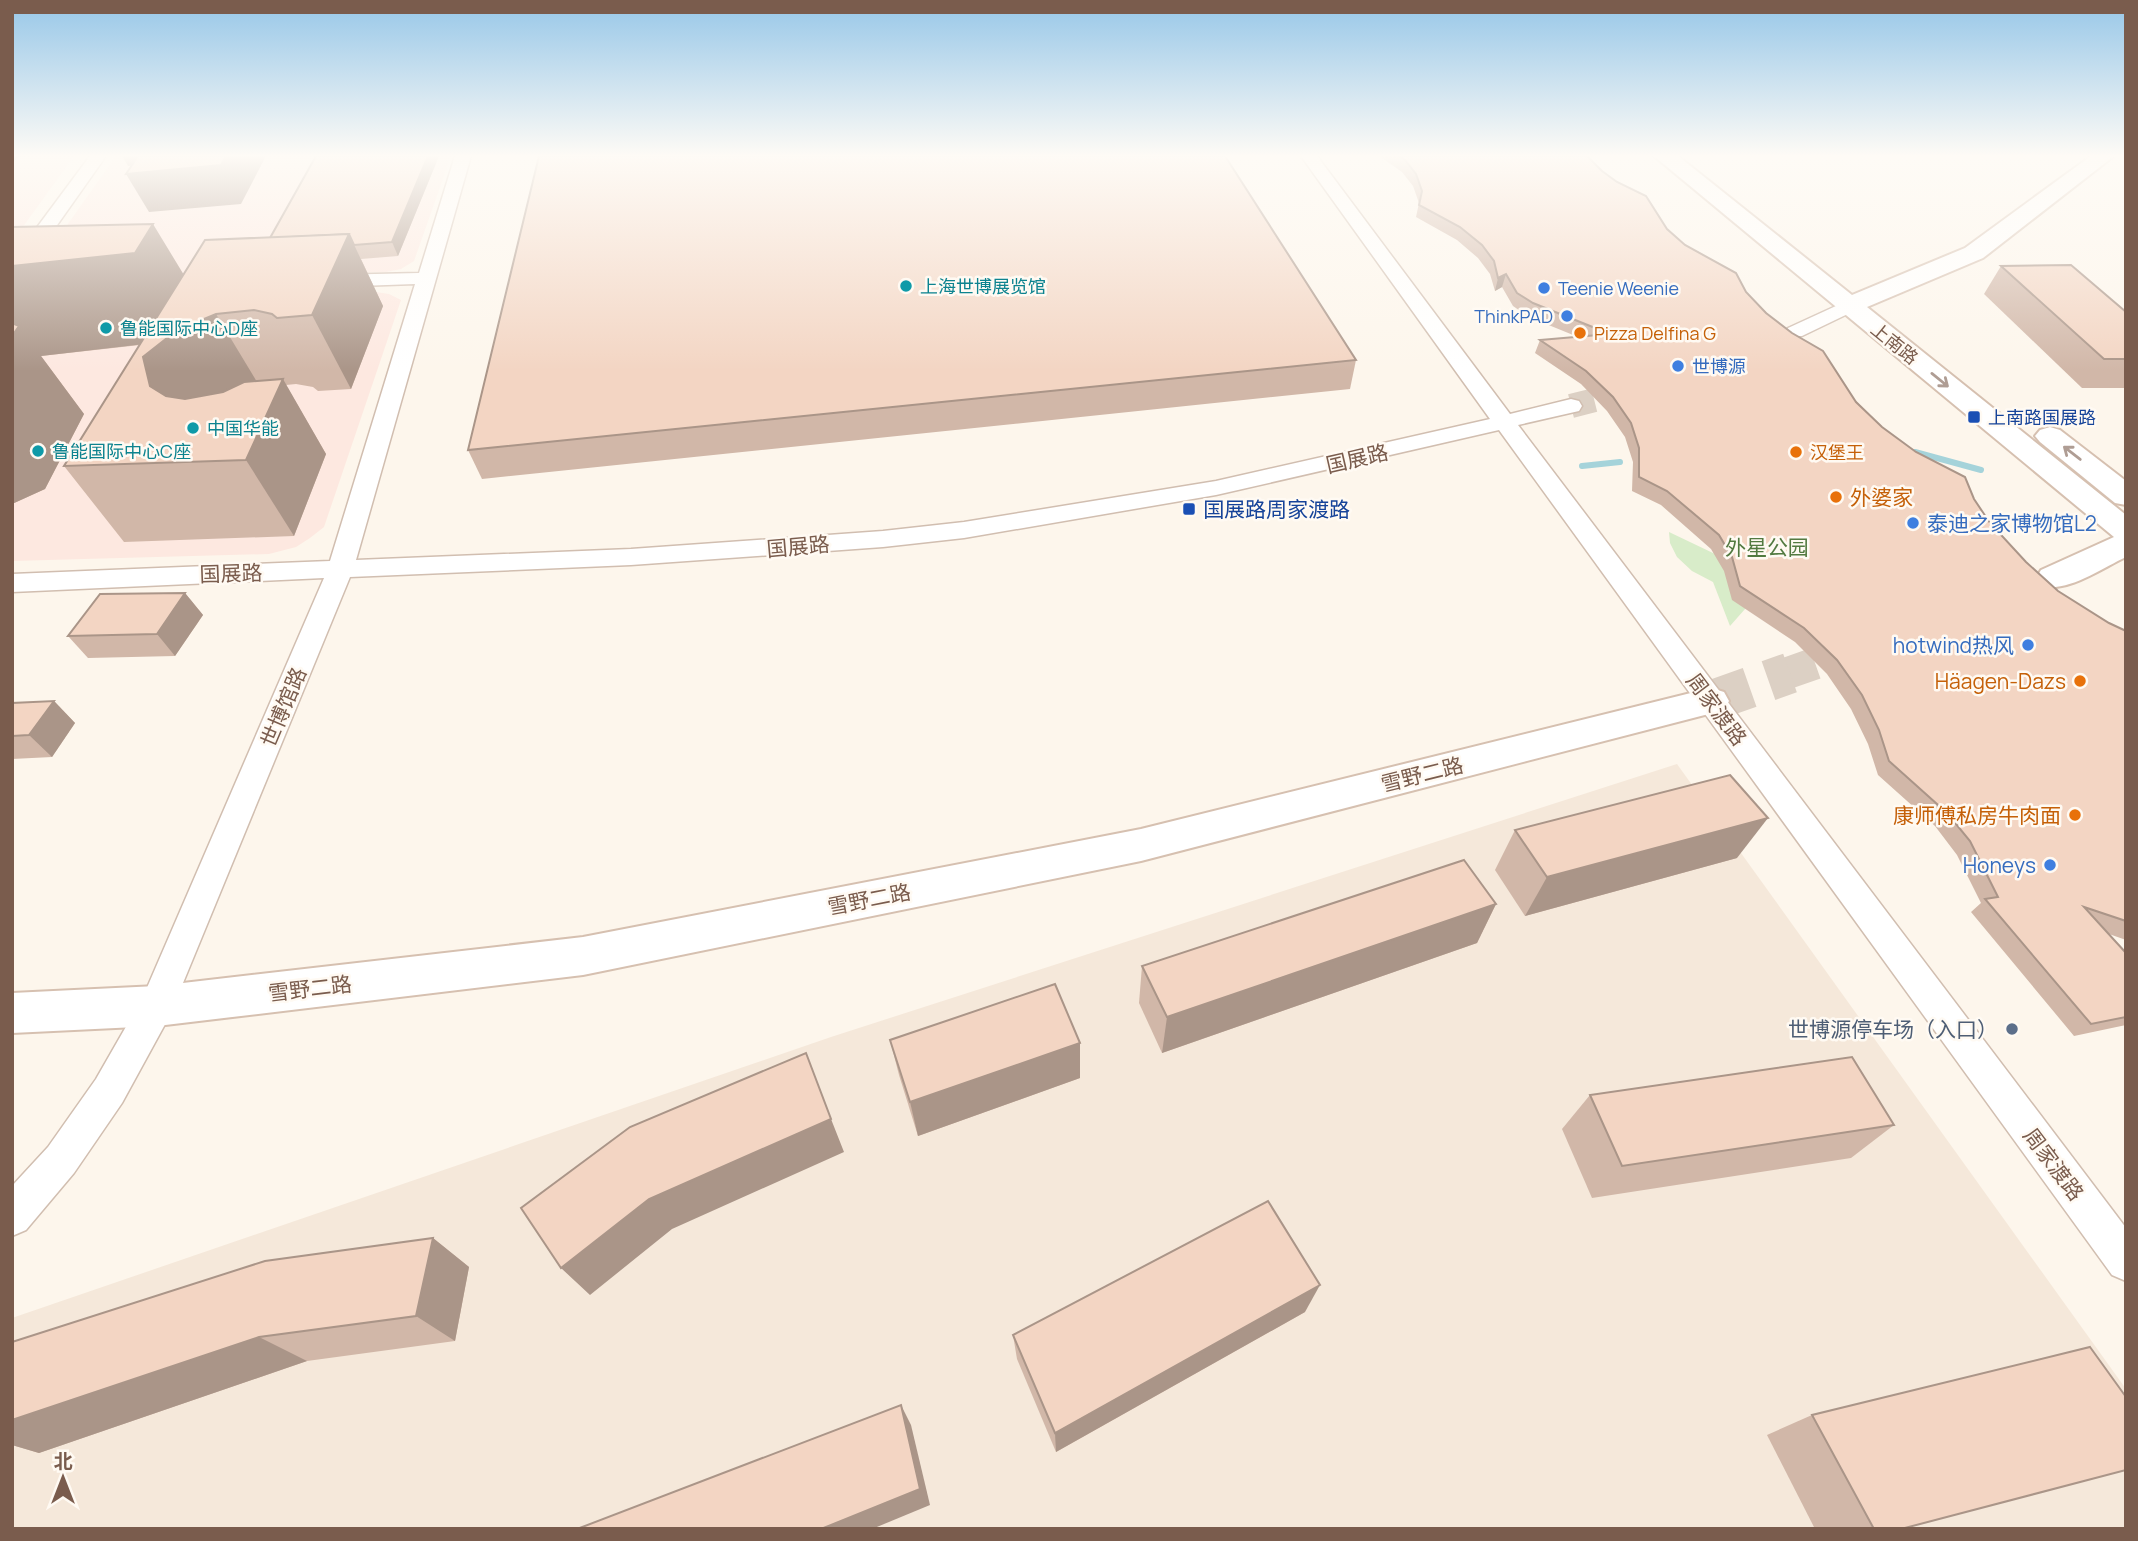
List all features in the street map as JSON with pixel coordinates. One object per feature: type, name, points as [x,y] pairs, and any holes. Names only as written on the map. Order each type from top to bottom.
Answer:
[{"type":"street","points":[[17,285],[53,228]]},
{"type":"street","name":"世博馆路","points":[[12,1216],[61,1160],[109,1091],[158,1006],[341,568],[442,228]]},
{"type":"street","name":"周家渡路","points":[[1363,228],[2126,1261]]},
{"type":"street","name":"上南路","points":[[1761,228],[2126,496]]},
{"type":"street","name":"上南路","points":[[1774,228],[2126,531]]},
{"type":"street","points":[[1795,332],[1859,301],[1974,253],[2008,228]]},
{"type":"street","points":[[317,281],[427,278]]},
{"type":"street","name":"国展路","points":[[12,583],[631,557],[785,547],[964,530],[1230,485],[1571,406]]},
{"type":"street","points":[[2053,578],[2126,544]]},
{"type":"street","name":"雪野二路","points":[[12,1013],[158,1006],[596,954],[1141,845],[1711,701]]},
{"type":"shaded area","points":[[12,228],[22,228],[12,242]]},
{"type":"shaded area","points":[[65,228],[426,228],[414,261],[401,269],[386,272],[54,280],[36,269]]},
{"type":"shaded area","points":[[376,292],[401,300],[324,527],[310,538],[296,547],[269,554],[12,561],[12,310]]},
{"type":"shaded area","points":[[1677,764],[2126,1389],[2126,1529],[12,1529],[12,1318],[831,1037]]},
{"type":"green space","points":[[1669,532],[1757,574],[1760,592],[1730,626],[1713,582],[1692,571],[1677,557],[1670,543]]},
{"type":"building","points":[[12,228],[151,228],[135,253],[12,266]]},
{"type":"building","points":[[276,228],[398,228],[392,242],[354,245],[349,234],[270,238]]},
{"type":"building","name":"上海世博展览馆","points":[[522,228],[1271,228],[1356,360],[468,450]]},
{"type":"building","name":"世博源","points":[[1461,228],[1666,228],[1685,245],[1736,273],[1746,292],[1766,313],[1792,333],[1823,351],[1856,402],[1882,427],[1916,452],[1965,477],[1974,499],[1990,523],[2026,562],[2058,591],[2126,631],[2126,921],[2084,907],[2126,953],[2126,1017],[2091,1024],[1985,899],[1998,897],[1970,841],[1947,813],[1889,761],[1879,730],[1862,695],[1837,660],[1804,628],[1740,586],[1732,557],[1719,535],[1667,491],[1639,477],[1639,448],[1631,423],[1613,397],[1586,371],[1540,340],[1610,334],[1533,303],[1517,293],[1506,274],[1498,278],[1494,261],[1482,245]]},
{"type":"building","points":[[349,234],[312,315],[277,318],[272,314],[254,310],[216,314],[177,330],[143,357],[150,386],[166,396],[185,399],[223,392],[244,382],[283,379],[246,460],[64,466],[205,240]]},
{"type":"building","points":[[2071,265],[2126,312],[2126,359],[2104,359],[2001,266]]},
{"type":"building","points":[[12,323],[19,326],[12,336]]},
{"type":"building","points":[[185,593],[157,634],[68,636],[100,594]]},
{"type":"building","points":[[54,701],[29,735],[12,736],[12,703]]},
{"type":"building","points":[[1730,775],[1768,818],[1547,877],[1515,830]]},
{"type":"building","points":[[1464,860],[1496,904],[1167,1017],[1142,966]]},
{"type":"building","points":[[1055,984],[1080,1043],[910,1102],[890,1040]]},
{"type":"building","points":[[806,1053],[831,1119],[649,1199],[561,1268],[521,1208],[630,1127]]},
{"type":"building","points":[[1852,1057],[1894,1125],[1622,1166],[1590,1095]]},
{"type":"building","points":[[1268,1201],[1320,1285],[1055,1433],[1013,1335]]},
{"type":"building","points":[[433,1238],[416,1316],[259,1337],[12,1420],[12,1342],[265,1261]]},
{"type":"building","points":[[2090,1347],[2126,1397],[2126,1470],[1901,1529],[1874,1529],[1812,1415]]},
{"type":"building","points":[[901,1405],[920,1489],[821,1529],[577,1529]]},
{"type":"waterway","points":[[1915,452],[1981,470]]},
{"type":"waterway","points":[[1582,466],[1620,462]]},
{"type":"tunnel","points":[[1571,406],[1635,390]]},
{"type":"tunnel","points":[[1785,674],[1867,645]]},
{"type":"tunnel","points":[[1711,701],[1790,673]]},
{"type":"place","name":"上海世博展览馆","points":[[906,286]]},
{"type":"place","name":"Teenie Weenie","points":[[1544,288]]},
{"type":"place","name":"ThinkPAD","points":[[1567,316]]},
{"type":"place","name":"鲁能国际中心D座","points":[[106,328]]},
{"type":"place","name":"Pizza Delfina G","points":[[1580,333]]},
{"type":"place","name":"世博源","points":[[1678,366]]},
{"type":"place","name":"上南路国展路","points":[[1974,417]]},
{"type":"place","name":"中国华能","points":[[193,428]]},
{"type":"place","name":"鲁能国际中心C座","points":[[38,451]]},
{"type":"place","name":"汉堡王","points":[[1796,452]]},
{"type":"place","name":"外婆家","points":[[1836,497]]},
{"type":"place","name":"国展路周家渡路","points":[[1189,509]]},
{"type":"place","name":"泰迪之家博物馆L2","points":[[1913,523]]},
{"type":"place","name":"hotwind热风","points":[[2028,645]]},
{"type":"place","name":"Häagen-Dazs","points":[[2080,681]]},
{"type":"place","name":"康师傅私房牛肉面","points":[[2075,815]]},
{"type":"place","name":"Honeys","points":[[2050,865]]},
{"type":"place","name":"世博源停车场（入口）","points":[[2012,1029]]},
{"type":"park label","name":"外星公园","points":[[1767,547]]}]
